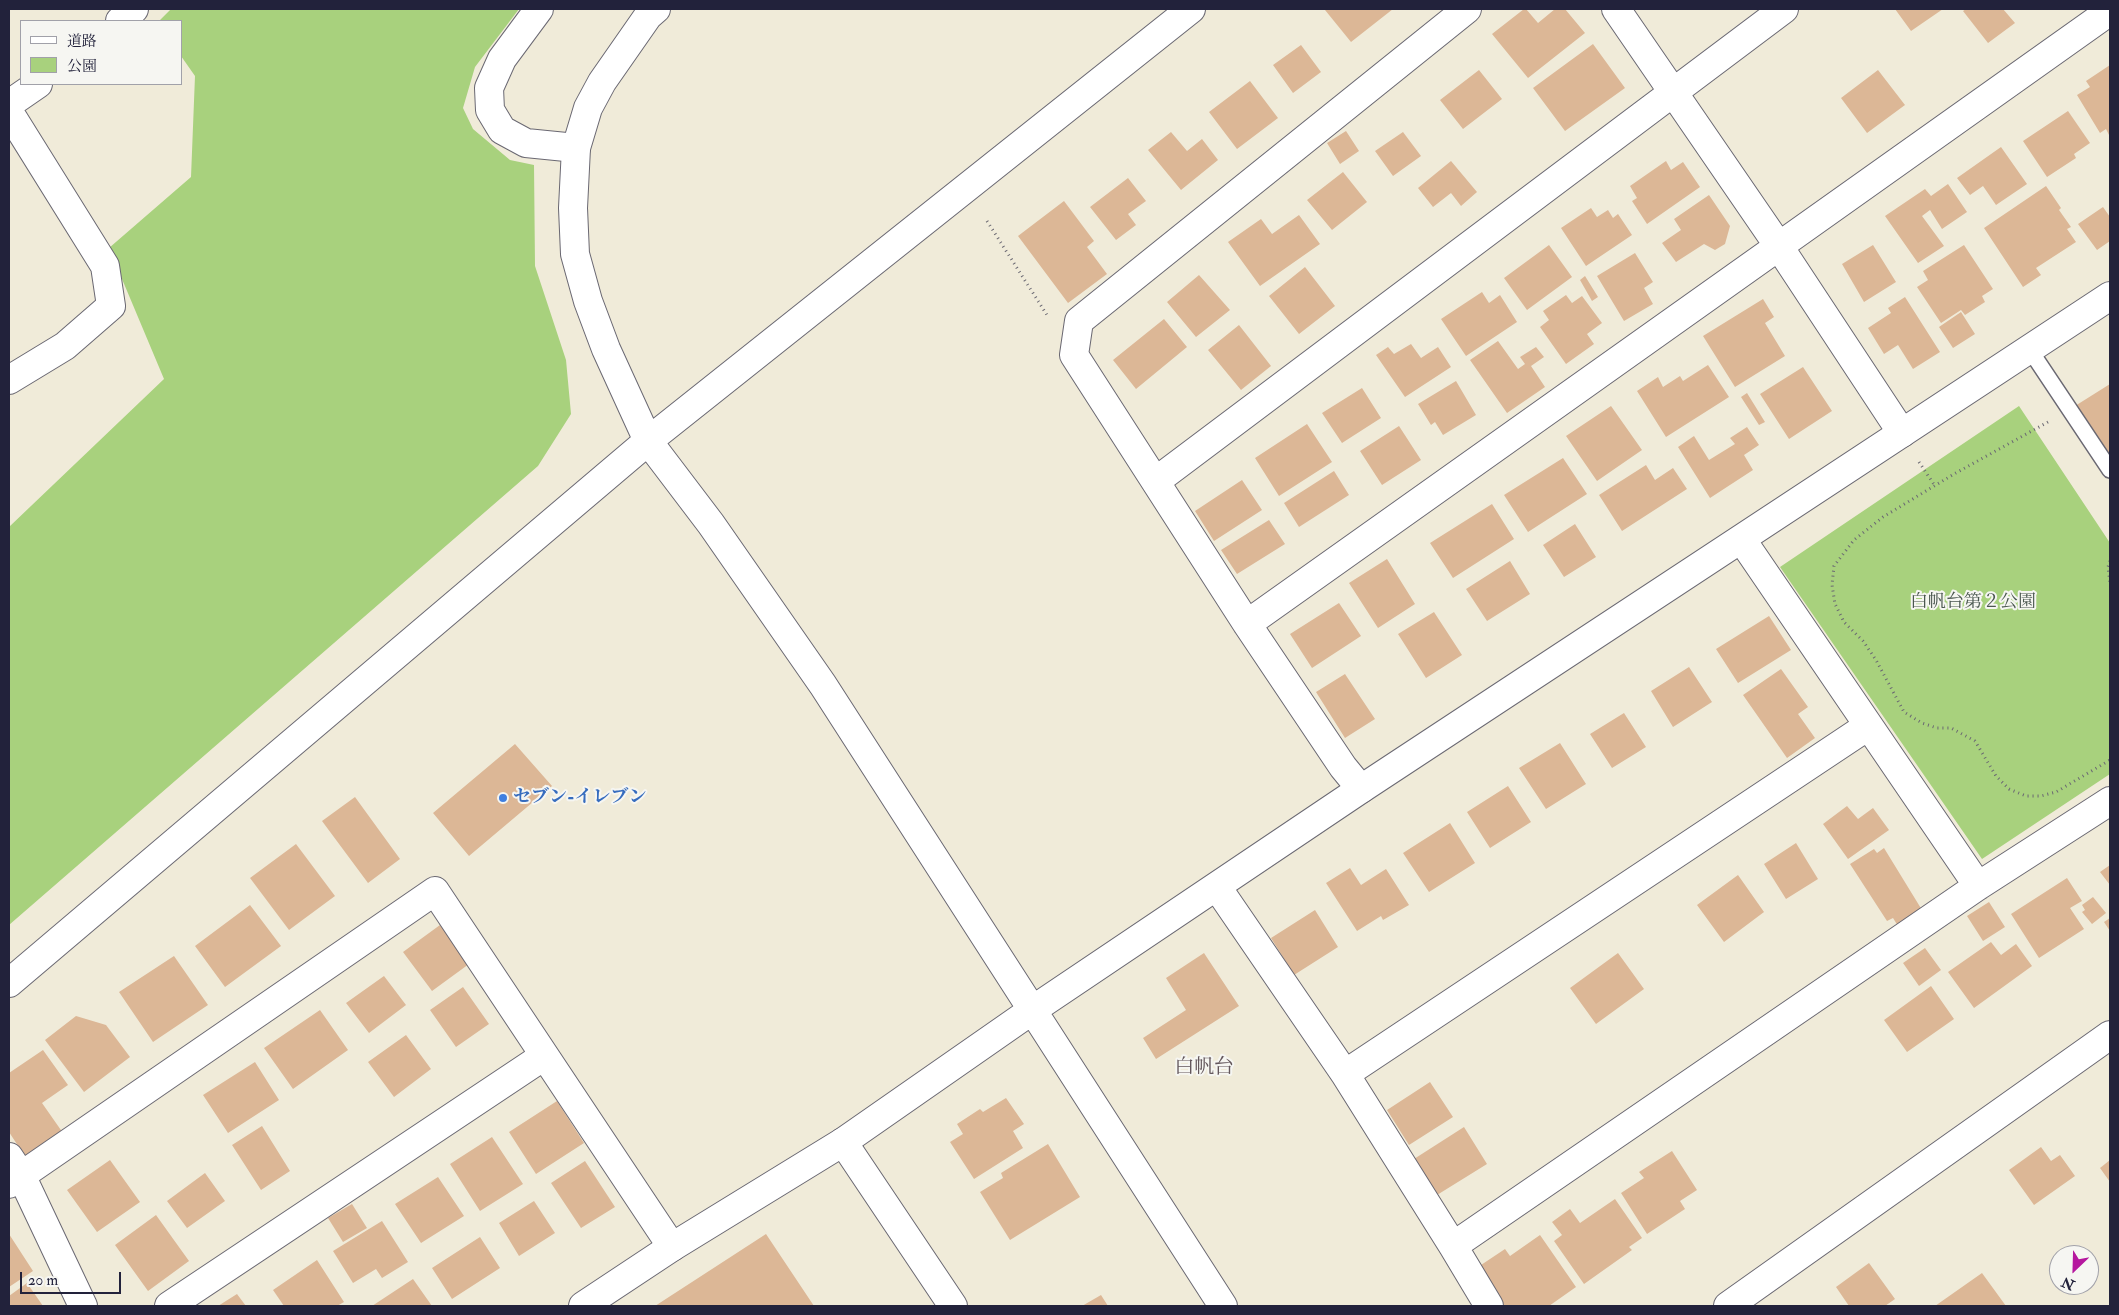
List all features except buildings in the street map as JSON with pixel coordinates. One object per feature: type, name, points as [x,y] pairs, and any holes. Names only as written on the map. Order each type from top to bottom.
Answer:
[{"type":"street","points":[[121,20],[134,9]]},
{"type":"street","points":[[539,9],[502,59],[489,88],[490,110],[502,130],[526,143],[576,148]]},
{"type":"street","points":[[656,9],[648,16],[602,82],[588,108],[576,148],[573,208],[575,254],[588,301],[606,349],[648,441],[711,524],[823,685],[1031,1011],[1223,1306]]},
{"type":"street","points":[[9,983],[648,441],[1191,9]]},
{"type":"street","points":[[1361,789],[1343,767],[1247,624],[1074,355],[1077,332],[1079,321],[1467,9]]},
{"type":"street","points":[[1616,9],[1778,245],[1902,433]]},
{"type":"street","points":[[1156,481],[1784,9]]},
{"type":"street","points":[[1247,624],[2110,11]]},
{"type":"street","points":[[9,104],[37,85]]},
{"type":"street","points":[[9,112],[105,266],[111,306],[65,346],[9,380]]},
{"type":"street","points":[[583,1306],[672,1247],[843,1142],[1031,1011],[1361,789],[2110,296]]},
{"type":"street","points":[[1742,540],[1978,886]]},
{"type":"street","points":[[1345,1074],[1868,726]]},
{"type":"street","points":[[1453,1246],[1978,886],[2110,801]]},
{"type":"street","points":[[1217,887],[1345,1074],[1489,1306]]},
{"type":"street","points":[[82,1306],[13,1172],[435,891],[672,1247]]},
{"type":"street","points":[[1728,1306],[2110,1035]]},
{"type":"street","points":[[169,1306],[544,1056]]},
{"type":"street","points":[[843,1142],[953,1306]]},
{"type":"lane","points":[[2030,350],[2110,470]]},
{"type":"path","points":[[986,221],[1052,322],[1077,332]]},
{"type":"path","points":[[2068,406],[2055,418],[1883,517],[1854,540],[1834,566],[1832,585],[1835,604],[1844,622],[1863,641],[1876,660],[1904,712],[1922,723],[1937,728],[1950,728],[1975,741],[1996,776],[2009,789],[2026,796],[2041,796],[2056,792],[2110,760]]},
{"type":"path","points":[[1919,462],[1935,486]]},
{"type":"path","points":[[2110,561],[2108,567],[2110,583]]},
{"type":"green space","points":[[171,9],[519,9],[475,67],[463,108],[473,129],[510,160],[534,165],[535,266],[566,360],[571,414],[538,466],[9,925],[9,527],[164,379],[109,248],[191,177],[195,76],[182,57],[182,20],[160,20]]},
{"type":"green space","name":"白帆台第２公園","points":[[2019,406],[2110,543],[2110,774],[1982,859],[1780,567]]},
{"type":"place","name":"セブン-イレブン","points":[[503,798]]},
{"type":"district","name":"白帆台","points":[[1204,1069]]}]
